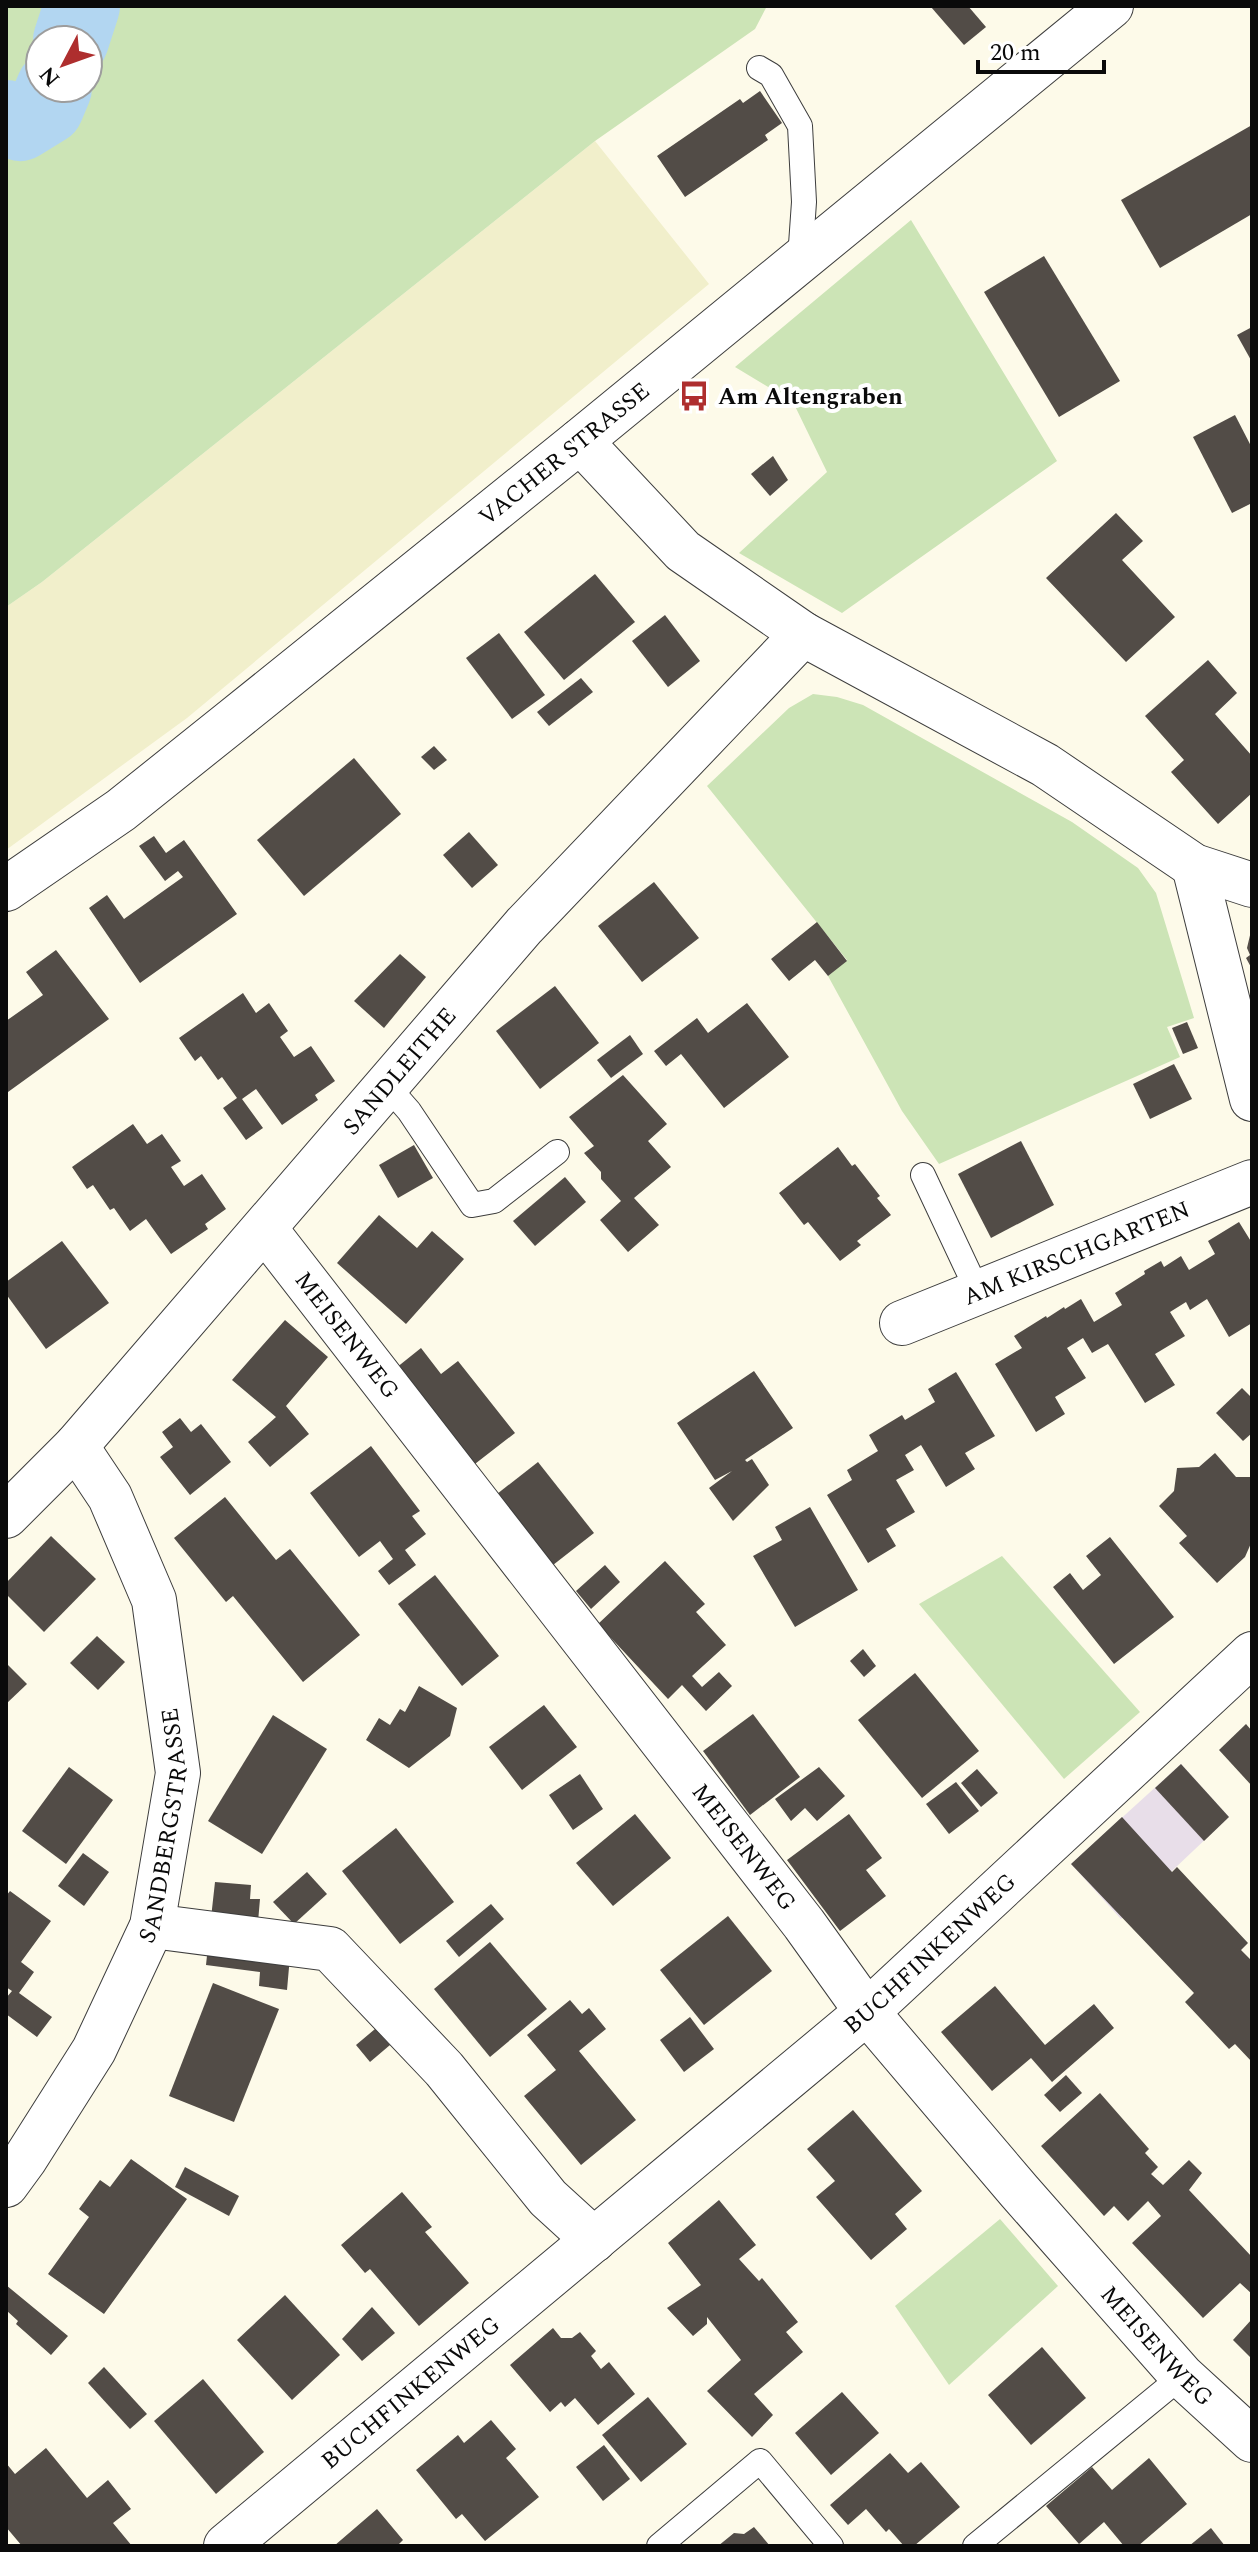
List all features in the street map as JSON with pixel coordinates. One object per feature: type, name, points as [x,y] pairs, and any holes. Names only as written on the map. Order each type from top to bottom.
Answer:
[{"type":"street","name":"VACHER STRASSE","points":[[6,889],[121,810],[580,441],[1111,6]]},
{"type":"street","points":[[580,441],[683,551],[803,634],[1045,765],[1194,866],[1252,885]]},
{"type":"street","name":"SANDLEITHE","points":[[6,1516],[76,1446],[524,926],[803,634]]},
{"type":"street","points":[[1194,866],[1252,1099]]},
{"type":"street","name":"AM KIRSCHGARTEN","points":[[902,1323],[1252,1182]]},
{"type":"street","name":"MEISENWEG","points":[[265,1229],[804,1924],[867,2012],[1029,2203],[1182,2376],[1252,2440]]},
{"type":"street","name":"SANDBERGSTRASSE","points":[[6,2185],[94,2050],[152,1926],[178,1773],[154,1600],[110,1497],[76,1446]]},
{"type":"street","name":"BUCHFINKENWEG","points":[[226,2546],[867,2012],[1252,1654]]},
{"type":"street","points":[[152,1926],[330,1949],[444,2069],[548,2198],[594,2240]]},
{"type":"lane","points":[[759,68],[771,75],[800,126],[804,202],[800,259]]},
{"type":"lane","points":[[388,1087],[409,1111],[472,1205],[494,1201],[557,1152]]},
{"type":"lane","points":[[923,1175],[978,1292]]},
{"type":"lane","points":[[975,2546],[1182,2376]]},
{"type":"lane","points":[[659,2546],[760,2461],[831,2546]]},
{"type":"shaded area","points":[[595,141],[709,284],[187,718],[6,850],[6,607],[42,582]]},
{"type":"shaded area","points":[[1181,1764],[1229,1817],[1121,1919],[1071,1864]]},
{"type":"green space","points":[[6,6],[767,6],[755,29],[595,141],[42,582],[6,607]]},
{"type":"green space","points":[[911,220],[1057,461],[842,613],[739,553],[827,472],[793,402],[735,367]]},
{"type":"green space","points":[[813,694],[863,705],[1072,822],[1138,868],[1156,893],[1194,1018],[1167,1027],[1180,1057],[939,1164],[902,1111],[828,976],[847,960],[707,786],[789,708]]},
{"type":"green space","points":[[1002,1556],[1140,1712],[1064,1779],[919,1604]]},
{"type":"green space","points":[[1000,2219],[1058,2286],[949,2385],[895,2306]]},
{"type":"building","points":[[932,6],[968,6],[986,27],[964,45]]},
{"type":"building","points":[[760,91],[782,123],[765,135],[768,140],[685,197],[657,156],[740,99],[743,103]]},
{"type":"building","points":[[1252,125],[1252,214],[1160,268],[1121,200]]},
{"type":"building","points":[[1044,256],[1120,381],[1059,417],[984,292]]},
{"type":"building","points":[[1252,327],[1252,362],[1237,335]]},
{"type":"building","points":[[1235,415],[1252,448],[1252,503],[1232,513],[1193,437]]},
{"type":"building","points":[[773,456],[788,480],[770,496],[751,474]]},
{"type":"building","points":[[1116,513],[1143,541],[1122,560],[1175,617],[1126,662],[1046,578]]},
{"type":"building","points":[[595,574],[635,622],[564,680],[524,632]]},
{"type":"building","points":[[665,615],[700,661],[668,687],[632,641]]},
{"type":"building","points":[[499,633],[545,695],[512,719],[466,658]]},
{"type":"building","points":[[1208,660],[1237,693],[1215,714],[1252,756],[1252,793],[1218,824],[1171,772],[1184,760],[1145,716]]},
{"type":"building","points":[[581,678],[593,692],[549,726],[537,712]]},
{"type":"building","points":[[434,746],[447,760],[434,770],[421,757]]},
{"type":"building","points":[[354,758],[401,814],[304,896],[257,840]]},
{"type":"building","points":[[469,832],[498,865],[472,888],[443,855]]},
{"type":"building","points":[[154,836],[166,853],[184,840],[237,914],[140,983],[89,908],[107,895],[124,919],[183,877],[178,871],[165,881],[139,846]]},
{"type":"building","points":[[654,882],[699,938],[642,982],[598,926]]},
{"type":"building","points":[[817,922],[847,961],[828,976],[815,960],[789,981],[771,959]]},
{"type":"building","points":[[1251,931],[1252,969],[1246,958],[1250,955],[1247,948]]},
{"type":"building","points":[[56,950],[109,1019],[8,1092],[6,1021],[43,995],[26,972]]},
{"type":"building","points":[[400,954],[426,977],[384,1028],[354,1001]]},
{"type":"building","points":[[555,986],[599,1043],[540,1089],[496,1031]]},
{"type":"building","points":[[243,993],[256,1013],[269,1003],[288,1031],[280,1037],[294,1057],[311,1046],[335,1081],[315,1095],[318,1100],[282,1125],[256,1089],[242,1099],[263,1128],[246,1140],[223,1108],[237,1098],[222,1077],[218,1080],[201,1056],[195,1061],[179,1038]]},
{"type":"building","points":[[747,1003],[789,1057],[724,1108],[681,1054],[666,1066],[654,1051],[697,1018],[708,1033]]},
{"type":"building","points":[[1187,1022],[1198,1048],[1183,1054],[1172,1028]]},
{"type":"building","points":[[630,1035],[643,1054],[611,1078],[597,1060]]},
{"type":"building","points":[[1174,1064],[1192,1099],[1150,1119],[1133,1084]]},
{"type":"building","points":[[623,1075],[667,1124],[648,1141],[671,1167],[634,1198],[659,1225],[628,1252],[600,1220],[621,1201],[601,1179],[601,1172],[584,1153],[594,1146],[569,1117]]},
{"type":"building","points":[[133,1124],[147,1144],[162,1134],[181,1161],[171,1167],[184,1186],[202,1174],[226,1209],[205,1224],[208,1229],[171,1254],[146,1219],[130,1231],[114,1208],[110,1210],[93,1185],[87,1189],[72,1167]]},
{"type":"building","points":[[1021,1141],[1054,1205],[991,1238],[958,1174]]},
{"type":"building","points":[[414,1145],[433,1178],[398,1198],[379,1165]]},
{"type":"building","points":[[838,1147],[880,1196],[877,1198],[891,1215],[857,1241],[861,1245],[840,1261],[808,1222],[804,1225],[779,1193]]},
{"type":"building","points":[[565,1177],[586,1202],[535,1246],[513,1221]]},
{"type":"building","points":[[379,1215],[417,1248],[432,1231],[464,1259],[406,1324],[337,1263]]},
{"type":"building","points":[[1239,1222],[1252,1243],[1252,1323],[1229,1337],[1207,1299],[1190,1310],[1186,1302],[1170,1312],[1185,1336],[1155,1354],[1175,1385],[1145,1403],[1108,1344],[1092,1353],[1083,1338],[1067,1348],[1086,1378],[1055,1397],[1065,1414],[1036,1432],[995,1364],[1022,1348],[1014,1336],[1081,1299],[1094,1322],[1122,1305],[1115,1293],[1145,1274],[1144,1271],[1161,1261],[1164,1267],[1181,1256],[1189,1270],[1215,1254],[1208,1241]]},
{"type":"building","points":[[62,1241],[109,1303],[46,1349],[6,1294],[6,1282]]},
{"type":"building","points":[[285,1320],[328,1357],[286,1406],[309,1434],[270,1467],[248,1442],[276,1417],[232,1380]]},
{"type":"building","points":[[421,1348],[441,1374],[458,1361],[515,1433],[471,1467],[396,1368]]},
{"type":"building","points":[[754,1371],[793,1428],[745,1460],[752,1459],[769,1485],[733,1521],[709,1488],[732,1471],[715,1480],[677,1423]]},
{"type":"building","points":[[956,1372],[995,1436],[965,1453],[975,1469],[946,1487],[921,1445],[905,1455],[914,1470],[896,1480],[915,1512],[886,1529],[896,1546],[868,1563],[827,1495],[852,1480],[847,1470],[878,1451],[869,1435],[902,1415],[905,1420],[935,1402],[928,1389]]},
{"type":"building","points":[[1242,1388],[1252,1398],[1252,1433],[1243,1441],[1216,1413]]},
{"type":"building","points":[[180,1418],[191,1432],[201,1424],[231,1462],[190,1495],[160,1457],[173,1447],[162,1432]]},
{"type":"building","points":[[371,1446],[420,1511],[412,1516],[426,1534],[405,1550],[416,1565],[389,1585],[378,1571],[393,1559],[380,1541],[359,1557],[310,1493]]},
{"type":"building","points":[[1215,1453],[1236,1477],[1252,1477],[1252,1541],[1245,1557],[1217,1583],[1179,1543],[1187,1536],[1159,1506],[1174,1491],[1177,1468],[1199,1467]]},
{"type":"building","points":[[538,1462],[594,1533],[553,1565],[497,1494]]},
{"type":"building","points":[[225,1497],[276,1560],[290,1549],[360,1635],[303,1682],[233,1596],[226,1602],[174,1538]]},
{"type":"building","points":[[810,1507],[858,1590],[795,1627],[753,1556],[782,1540],[775,1527]]},
{"type":"building","points":[[51,1536],[96,1579],[44,1632],[6,1594],[6,1583]]},
{"type":"building","points":[[1110,1537],[1174,1617],[1114,1664],[1053,1587],[1070,1573],[1083,1590],[1101,1575],[1086,1556]]},
{"type":"building","points":[[665,1561],[705,1604],[696,1612],[726,1645],[692,1676],[702,1687],[719,1672],[732,1686],[706,1711],[682,1685],[668,1699],[598,1624]]},
{"type":"building","points":[[605,1565],[620,1582],[591,1609],[576,1591]]},
{"type":"building","points":[[435,1575],[499,1656],[462,1686],[398,1604]]},
{"type":"building","points":[[97,1636],[125,1662],[98,1690],[70,1663]]},
{"type":"building","points":[[863,1649],[876,1666],[864,1677],[850,1661]]},
{"type":"building","points":[[6,1663],[27,1684],[6,1704]]},
{"type":"building","points":[[915,1673],[979,1751],[922,1798],[858,1720]]},
{"type":"building","points":[[419,1686],[457,1708],[450,1736],[409,1768],[366,1740],[379,1718],[390,1725],[400,1709],[405,1712]]},
{"type":"building","points":[[544,1705],[577,1747],[522,1790],[489,1747]]},
{"type":"building","points":[[753,1714],[800,1777],[750,1815],[703,1751]]},
{"type":"building","points":[[273,1715],[327,1749],[262,1854],[208,1821]]},
{"type":"building","points":[[1246,1724],[1252,1731],[1252,1786],[1219,1750]]},
{"type":"building","points":[[1181,1764],[1229,1817],[1204,1841],[1155,1788]]},
{"type":"building","points":[[69,1767],[113,1800],[66,1864],[22,1831]]},
{"type":"building","points":[[819,1767],[845,1796],[817,1821],[805,1808],[791,1821],[775,1799]]},
{"type":"building","points":[[977,1769],[998,1793],[981,1807],[961,1783]]},
{"type":"building","points":[[580,1774],[603,1809],[573,1830],[549,1795]]},
{"type":"building","points":[[956,1782],[979,1811],[949,1834],[926,1804]]},
{"type":"building","points":[[635,1814],[671,1858],[613,1906],[576,1863]]},
{"type":"building","points":[[849,1814],[882,1858],[866,1870],[886,1896],[840,1931],[787,1860]]},
{"type":"building","points":[[1122,1817],[1172,1872],[1177,1867],[1248,1943],[1241,1950],[1252,1961],[1252,2062],[1235,2044],[1229,2049],[1185,2002],[1194,1993],[1071,1864]]},
{"type":"building","points":[[396,1828],[454,1902],[400,1944],[342,1871]]},
{"type":"building","points":[[83,1853],[109,1872],[84,1906],[58,1886]]},
{"type":"building","points":[[307,1872],[327,1894],[294,1924],[273,1902]]},
{"type":"building","points":[[215,1882],[251,1885],[250,1899],[260,1899],[258,1922],[211,1918]]},
{"type":"building","points":[[10,1891],[51,1921],[21,1962],[34,1972],[19,1993],[52,2017],[37,2037],[6,2014],[6,1998],[12,1991],[6,1987],[6,1896]]},
{"type":"building","points":[[491,1904],[504,1919],[459,1957],[446,1941]]},
{"type":"building","points":[[728,1916],[772,1971],[704,2025],[660,1970]]},
{"type":"building","points":[[490,1942],[547,2009],[490,2057],[434,1989]]},
{"type":"building","points":[[208,1946],[290,1956],[287,1990],[259,1986],[260,1972],[206,1965]]},
{"type":"building","points":[[213,1983],[279,2009],[234,2122],[169,2096]]},
{"type":"building","points":[[995,1986],[1045,2045],[1094,2004],[1114,2028],[1052,2082],[1031,2058],[992,2091],[941,2032]]},
{"type":"building","points":[[570,2000],[582,2014],[589,2008],[606,2029],[579,2051],[636,2120],[581,2165],[524,2096],[556,2070],[527,2035]]},
{"type":"building","points":[[690,2017],[714,2049],[684,2072],[660,2040]]},
{"type":"building","points":[[375,2029],[390,2045],[370,2062],[356,2045]]},
{"type":"building","points":[[1066,2075],[1082,2093],[1060,2112],[1044,2095]]},
{"type":"building","points":[[1100,2093],[1149,2149],[1145,2153],[1158,2167],[1151,2174],[1163,2185],[1189,2160],[1202,2173],[1189,2190],[1252,2257],[1252,2294],[1240,2283],[1203,2318],[1132,2243],[1161,2216],[1148,2201],[1128,2221],[1114,2206],[1104,2216],[1041,2146]]},
{"type":"building","points":[[853,2110],[922,2191],[895,2214],[907,2229],[871,2260],[816,2197],[835,2181],[807,2149]]},
{"type":"building","points":[[131,2159],[187,2199],[104,2314],[48,2274],[89,2217],[79,2209],[100,2180],[110,2187]]},
{"type":"building","points":[[185,2167],[239,2196],[229,2216],[175,2187]]},
{"type":"building","points":[[402,2192],[432,2227],[425,2232],[469,2283],[419,2326],[370,2269],[365,2273],[341,2245]]},
{"type":"building","points":[[719,2200],[756,2245],[739,2259],[759,2281],[762,2278],[798,2322],[786,2332],[803,2352],[754,2394],[773,2415],[752,2437],[707,2391],[741,2360],[707,2317],[707,2324],[693,2336],[667,2308],[701,2285],[668,2243]]},
{"type":"building","points":[[6,2285],[68,2336],[51,2355],[16,2324],[18,2321],[6,2310]]},
{"type":"building","points":[[285,2295],[340,2355],[292,2400],[237,2340]]},
{"type":"building","points":[[372,2307],[395,2333],[362,2361],[342,2339]]},
{"type":"building","points":[[1252,2319],[1252,2359],[1233,2340]]},
{"type":"building","points":[[553,2328],[561,2338],[572,2338],[580,2332],[596,2351],[591,2356],[601,2369],[609,2362],[635,2394],[598,2425],[575,2398],[565,2407],[561,2402],[550,2412],[510,2365]]},
{"type":"building","points":[[1042,2347],[1086,2398],[1031,2445],[988,2395]]},
{"type":"building","points":[[104,2367],[147,2414],[130,2429],[88,2383]]},
{"type":"building","points":[[203,2379],[264,2452],[216,2494],[154,2421]]},
{"type":"building","points":[[842,2392],[879,2433],[831,2475],[795,2433]]},
{"type":"building","points":[[648,2397],[687,2444],[641,2482],[602,2435]]},
{"type":"building","points":[[491,2420],[516,2449],[506,2458],[539,2497],[485,2541],[462,2514],[456,2519],[416,2470],[458,2435],[464,2443]]},
{"type":"building","points":[[604,2445],[630,2479],[603,2501],[576,2467]]},
{"type":"building","points":[[46,2448],[87,2498],[108,2480],[131,2509],[113,2523],[132,2546],[22,2546],[6,2527],[6,2463],[15,2474]]},
{"type":"building","points":[[890,2453],[908,2473],[921,2462],[960,2507],[914,2546],[904,2546],[889,2529],[886,2532],[866,2509],[848,2525],[830,2505]]},
{"type":"building","points":[[1149,2458],[1187,2504],[1138,2546],[1124,2546],[1104,2522],[1079,2544],[1046,2506],[1092,2467],[1112,2490]]},
{"type":"building","points":[[377,2509],[403,2540],[400,2546],[334,2546]]},
{"type":"building","points":[[754,2527],[770,2546],[718,2546],[734,2533],[744,2534]]},
{"type":"building","points":[[1211,2528],[1225,2546],[1189,2546]]},
{"type":"waterway","points":[[76,24],[82,6]]},
{"type":"waterway","points":[[6,118],[20,123],[47,104]]},
{"type":"place","name":"Am Altengraben","points":[[694,396]]}]
